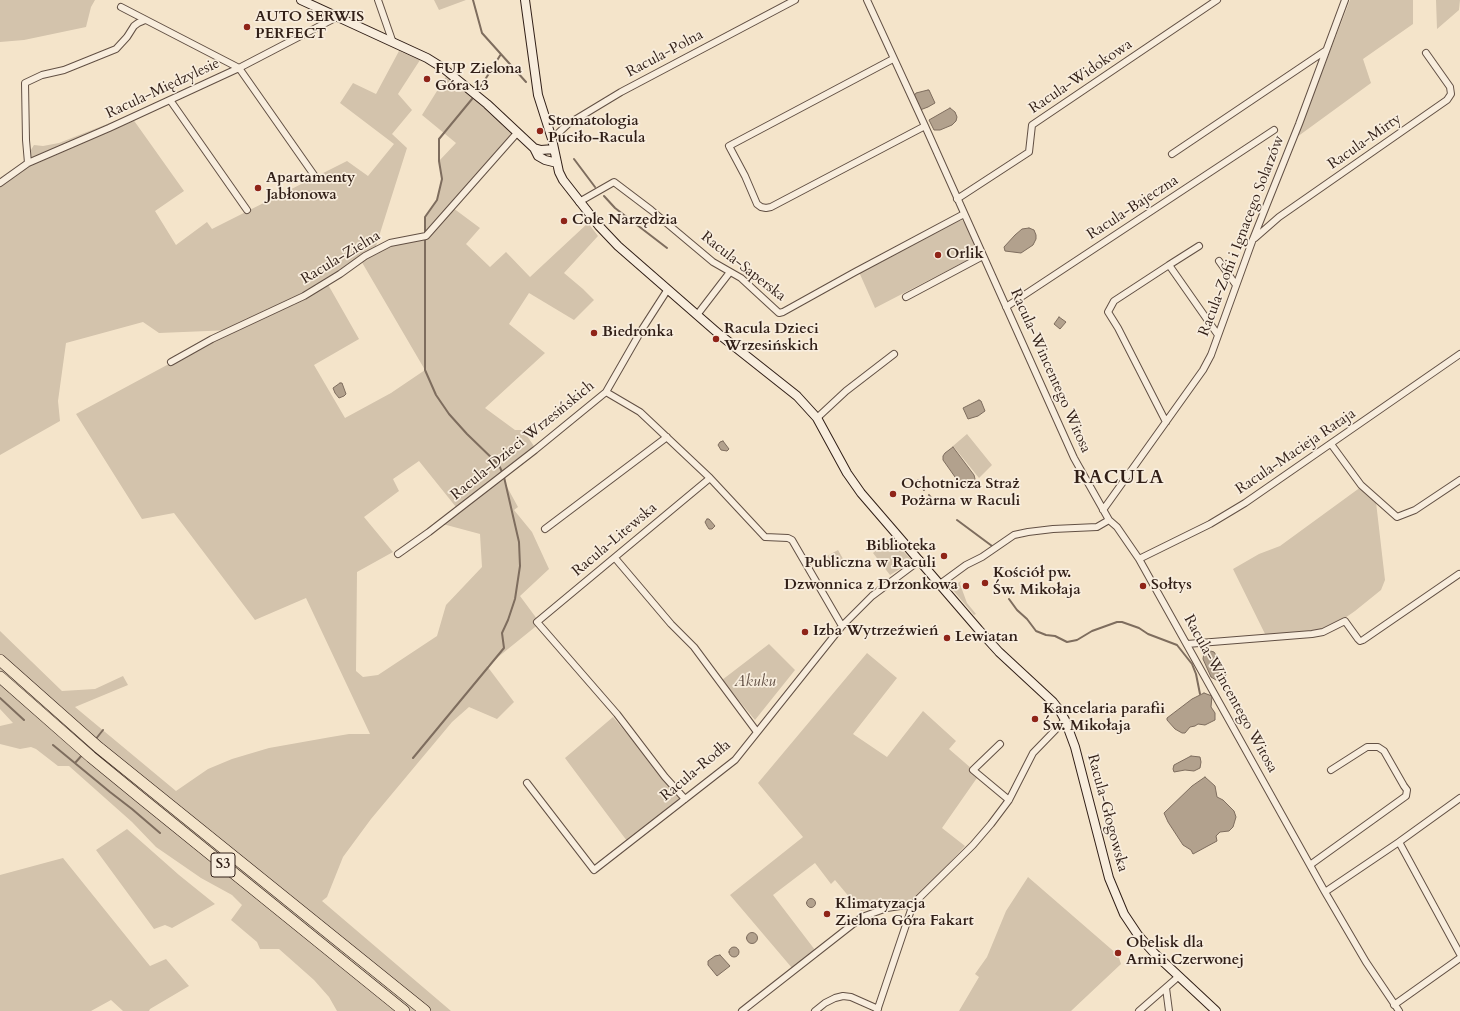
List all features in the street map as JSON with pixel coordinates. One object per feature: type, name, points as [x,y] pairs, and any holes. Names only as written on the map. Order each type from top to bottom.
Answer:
[{"type":"highway","name":"S3","points":[[0,660],[60,715],[425,1011]]},
{"type":"highway","name":"S3","points":[[0,677],[141,798],[400,1008]]},
{"type":"street","points":[[302,0],[427,58],[443,68],[487,104],[534,148],[538,156],[545,160],[557,163]]},
{"type":"street","points":[[378,0],[393,42]]},
{"type":"street","name":"Racula-Głogowska","points":[[525,0],[538,95],[563,180],[609,237],[697,315],[798,397],[817,418],[855,485],[999,651],[1053,702],[1066,720],[1075,747],[1103,854],[1118,902],[1124,914],[1138,935],[1178,977],[1216,1011]]},
{"type":"street","name":"Racula-Polna","points":[[552,139],[568,124],[621,92],[796,0]]},
{"type":"street","name":"Racula-Wincentego Witosa","points":[[867,0],[1074,458],[1109,520],[1117,527],[1139,559],[1325,892],[1366,962],[1399,1011]]},
{"type":"street","name":"Racula-Widokowa","points":[[958,199],[1029,152],[1032,125],[1217,0]]},
{"type":"street","name":"Racula-Zofii i Ignacego Solarzów","points":[[1103,510],[1203,370],[1211,355],[1253,239],[1299,124],[1345,0]]},
{"type":"street","points":[[121,6],[145,20],[239,68],[314,175]]},
{"type":"street","name":"Racula-Międzylesie","points":[[0,184],[28,163],[239,68],[337,17]]},
{"type":"street","points":[[28,163],[25,83],[42,75],[64,70],[116,49],[127,37],[134,26],[145,20]]},
{"type":"street","points":[[1172,154],[1325,51]]},
{"type":"street","name":"Racula-Mirty","points":[[1253,239],[1279,217],[1448,100],[1451,94],[1450,87],[1426,53]]},
{"type":"street","points":[[893,59],[729,146],[745,176],[757,204],[766,208],[771,207],[925,126]]},
{"type":"street","points":[[170,100],[247,210]]},
{"type":"street","name":"Racula-Bajeczna","points":[[1006,307],[1274,130]]},
{"type":"street","name":"Racula-Zielna","points":[[171,362],[212,339],[304,296],[365,256],[390,243],[424,237],[517,132]]},
{"type":"street","points":[[534,148],[541,150],[554,149]]},
{"type":"street","name":"Racula-Saperska","points":[[580,202],[614,182],[651,210],[713,262],[741,278],[778,312],[782,313],[964,214]]},
{"type":"street","points":[[1166,422],[1118,328],[1108,312],[1114,301],[1199,246]]},
{"type":"street","points":[[906,297],[983,256]]},
{"type":"street","points":[[1218,261],[1236,285]]},
{"type":"street","points":[[1169,265],[1218,335]]},
{"type":"street","points":[[697,315],[730,272]]},
{"type":"street","name":"Racula-Dzieci Wrzesińskich","points":[[398,554],[430,532],[606,392],[641,331],[668,290]]},
{"type":"street","points":[[817,418],[846,391],[894,354]]},
{"type":"street","name":"Racula-Macieja Rataja","points":[[1139,559],[1210,524],[1245,503],[1460,354]]},
{"type":"street","points":[[606,392],[640,412],[710,478],[765,537],[786,537],[792,540],[842,626]]},
{"type":"street","points":[[546,529],[667,437]]},
{"type":"street","points":[[1331,444],[1361,485],[1397,517],[1415,510],[1460,480]]},
{"type":"street","name":"Racula-Litewska","points":[[685,798],[665,777],[616,714],[537,622],[710,478]]},
{"type":"street","points":[[940,584],[966,565],[982,557],[1014,535],[1053,529],[1097,527],[1109,520]]},
{"type":"street","points":[[615,558],[671,624],[694,647],[757,732]]},
{"type":"street","name":"Racula-Rodła","points":[[527,783],[594,870],[735,760],[842,626],[872,596],[920,560]]},
{"type":"street","points":[[1187,644],[1312,634],[1323,632],[1345,621],[1360,641],[1459,574]]},
{"type":"street","points":[[815,1011],[835,998],[843,996],[851,997],[877,1010],[913,904],[973,845],[991,824],[1009,800],[1033,753],[1066,720]]},
{"type":"street","points":[[1000,744],[973,770],[1009,800]]},
{"type":"street","points":[[1310,865],[1406,796],[1404,786],[1384,751],[1378,747],[1367,747],[1331,770]]},
{"type":"street","points":[[1325,892],[1399,842],[1460,798]]},
{"type":"street","points":[[1399,842],[1460,954]]},
{"type":"street","points":[[742,1011],[862,918],[887,908],[913,904]]},
{"type":"street","points":[[1394,1005],[1460,958]]},
{"type":"street","points":[[1139,1011],[1178,977]]},
{"type":"street","points":[[1166,988],[1169,1011]]},
{"type":"green space","points":[[0,0],[95,0],[91,7],[86,27],[24,40],[0,42]]},
{"type":"green space","points":[[434,0],[466,0],[439,10]]},
{"type":"green space","points":[[1350,0],[1413,0],[1413,24],[1363,59],[1371,83],[1297,137]]},
{"type":"green space","points":[[1436,0],[1460,0],[1459,10],[1437,29]]},
{"type":"green space","points":[[399,51],[420,60],[398,94],[412,110],[392,134],[407,148],[375,249],[425,236],[425,217],[437,200],[442,179],[439,161],[456,143],[422,115],[447,75],[512,134],[449,205],[480,228],[466,244],[490,267],[506,252],[530,277],[588,223],[598,236],[564,273],[594,300],[574,320],[529,293],[509,324],[545,353],[485,408],[515,430],[523,430],[536,449],[503,474],[506,485],[518,507],[514,510],[532,532],[549,569],[520,596],[540,623],[487,666],[514,702],[497,719],[469,707],[452,722],[371,819],[343,857],[327,897],[322,901],[451,1011],[337,1011],[329,997],[314,980],[279,949],[260,949],[257,942],[231,920],[242,905],[232,895],[201,878],[156,847],[132,822],[69,766],[58,766],[36,749],[31,747],[20,749],[0,744],[0,726],[13,723],[0,709],[0,631],[62,691],[95,689],[123,676],[128,685],[75,707],[176,791],[208,769],[232,759],[269,748],[349,734],[370,734],[306,598],[255,620],[174,513],[142,519],[76,414],[232,330],[159,333],[143,322],[66,343],[58,401],[60,421],[0,455],[0,182],[24,161],[34,145],[43,146],[59,143],[130,115],[184,191],[155,211],[176,245],[207,222],[212,229],[347,161],[368,176],[394,144],[340,103],[353,83],[376,94]],"holes":[[[360,259],[425,370],[391,393],[345,418],[314,365],[359,339],[326,281]],[[419,461],[456,507],[439,523],[480,534],[482,567],[446,605],[437,636],[378,675],[363,677],[356,671],[357,572],[393,552],[364,517],[399,491],[393,479]]]},
{"type":"green space","points":[[962,220],[966,224],[979,254],[875,308],[859,272],[952,223]]},
{"type":"green space","points":[[967,434],[992,465],[979,478],[953,446]]},
{"type":"green space","points":[[1365,484],[1376,502],[1385,580],[1381,590],[1335,625],[1318,634],[1267,638],[1233,569],[1259,554],[1280,546]]},
{"type":"green space","points":[[890,538],[911,559],[908,564],[890,575],[873,553]]},
{"type":"green space","points":[[838,550],[846,564],[836,570],[827,556]]},
{"type":"green space","points":[[961,581],[960,584],[967,603],[976,614],[974,615],[952,589],[952,587]]},
{"type":"green space","name":"Akuku","points":[[769,644],[795,670],[755,720],[722,680]]},
{"type":"green space","points":[[867,653],[897,678],[853,734],[887,757],[923,711],[956,741],[949,749],[979,775],[942,828],[965,846],[911,901],[861,911],[835,880],[831,884],[815,863],[773,895],[815,950],[792,968],[730,895],[803,837],[758,783]]},
{"type":"green space","points":[[613,717],[681,798],[627,841],[565,758]]},
{"type":"green space","points":[[127,829],[179,875],[215,904],[172,928],[165,925],[154,929],[96,850]]},
{"type":"green space","points":[[63,858],[150,966],[166,959],[189,986],[149,1011],[123,1011],[111,1000],[91,1011],[0,1011],[0,875]]},
{"type":"green space","points":[[1028,877],[1118,955],[1121,964],[1071,1011],[959,1011],[979,977],[975,974],[987,957],[1006,911]]},
{"type":"shaded area","points":[[929,90],[935,103],[920,110],[914,96],[916,93]]},
{"type":"shaded area","points":[[950,108],[955,112],[957,117],[956,121],[952,125],[940,130],[934,130],[929,120]]},
{"type":"shaded area","points":[[1029,228],[1034,230],[1036,235],[1033,245],[1021,253],[1005,251],[1004,247],[1015,235],[1022,229]]},
{"type":"shaded area","points":[[1059,317],[1066,322],[1060,329],[1054,324]]},
{"type":"shaded area","points":[[342,383],[346,394],[339,398],[333,388]]},
{"type":"shaded area","points":[[979,400],[981,401],[985,411],[978,416],[968,419],[963,408]]},
{"type":"shaded area","points":[[723,441],[729,449],[727,451],[721,450],[718,445]]},
{"type":"shaded area","points":[[953,447],[974,475],[975,479],[972,485],[960,484],[943,460],[945,453]]},
{"type":"shaded area","points":[[709,519],[715,526],[712,529],[709,529],[705,522]]},
{"type":"shaded area","points":[[1207,650],[1214,652],[1224,668],[1226,675],[1222,679],[1216,680],[1211,677],[1203,659],[1204,652]]},
{"type":"shaded area","points":[[1204,693],[1212,696],[1211,707],[1215,713],[1215,720],[1205,725],[1198,724],[1190,727],[1185,733],[1175,729],[1167,718],[1192,699]]},
{"type":"shaded area","points":[[1191,756],[1200,757],[1200,768],[1194,771],[1185,770],[1174,772],[1174,765]]},
{"type":"shaded area","points":[[1205,777],[1215,786],[1217,797],[1223,800],[1234,811],[1236,817],[1233,827],[1229,831],[1220,832],[1216,836],[1217,841],[1193,854],[1191,850],[1183,845],[1164,813],[1192,786]]},
{"type":"shaded area","points":[[811,898],[816,903],[811,908],[806,903]]},
{"type":"shaded area","points":[[752,932],[756,934],[758,938],[756,942],[752,944],[748,942],[746,938],[748,934]]},
{"type":"shaded area","points":[[732,947],[736,947],[739,952],[736,957],[732,957],[729,954],[729,950]]},
{"type":"shaded area","points":[[720,955],[730,966],[717,976],[708,965],[708,961],[715,956]]},
{"type":"waterway","points":[[473,0],[482,33],[526,82]]},
{"type":"waterway","points":[[478,91],[501,54]]},
{"type":"waterway","points":[[425,234],[425,217],[437,200],[442,179],[439,161],[439,139],[472,99]]},
{"type":"waterway","points":[[574,159],[595,187]]},
{"type":"waterway","points":[[604,196],[615,208],[667,248]]},
{"type":"waterway","points":[[425,238],[425,370],[436,395],[449,414],[499,465],[502,472]]},
{"type":"waterway","points":[[413,758],[504,648],[502,633],[515,599],[520,566],[519,542],[504,477]]},
{"type":"waterway","points":[[918,480],[924,490]]},
{"type":"waterway","points":[[929,495],[936,504]]},
{"type":"waterway","points":[[957,520],[992,546]]},
{"type":"waterway","points":[[1009,599],[1036,631],[1046,635],[1055,636],[1067,642],[1077,640],[1092,631],[1117,622],[1122,622],[1177,645],[1192,664],[1196,674],[1200,694]]},
{"type":"waterway","points":[[0,698],[24,720]]},
{"type":"waterway","points":[[95,740],[103,730]]},
{"type":"waterway","points":[[53,745],[160,833]]},
{"type":"waterway","points":[[75,763],[83,754]]},
{"type":"place","name":"AUTO SERWIS PERFECT","points":[[247,27]]},
{"type":"place","name":"FUP Zielona Góra 13","points":[[427,79]]},
{"type":"place","name":"Stomatologia Puciło-Racula","points":[[540,131]]},
{"type":"place","name":"Apartamenty Jabłonowa","points":[[258,188]]},
{"type":"place","name":"Cole Narzędzia","points":[[564,221]]},
{"type":"place","name":"Orlik","points":[[938,255]]},
{"type":"place","name":"Biedronka","points":[[594,333]]},
{"type":"place","name":"Racula Dzieci Wrzesińskich","points":[[716,339]]},
{"type":"place","name":"Ochotnicza Straż Pożarna w Raculi","points":[[893,494]]},
{"type":"place","name":"Biblioteka Publiczna w Raculi","points":[[944,556]]},
{"type":"place","name":"Kościół pw. Św. Mikołaja","points":[[985,583]]},
{"type":"place","name":"Dzwonnica z Drzonkowa","points":[[966,586]]},
{"type":"place","name":"Sołtys","points":[[1143,586]]},
{"type":"place","name":"Izba Wytrzeźwień","points":[[805,632]]},
{"type":"place","name":"Lewiatan","points":[[947,638]]},
{"type":"place","name":"Kancelaria parafii Św. Mikołaja","points":[[1035,719]]},
{"type":"place","name":"Klimatyzacja Zielona Góra Fakart","points":[[827,914]]},
{"type":"place","name":"Obelisk dla Armii Czerwonej","points":[[1118,953]]},
{"type":"district","name":"RACULA","points":[[1119,479]]}]
